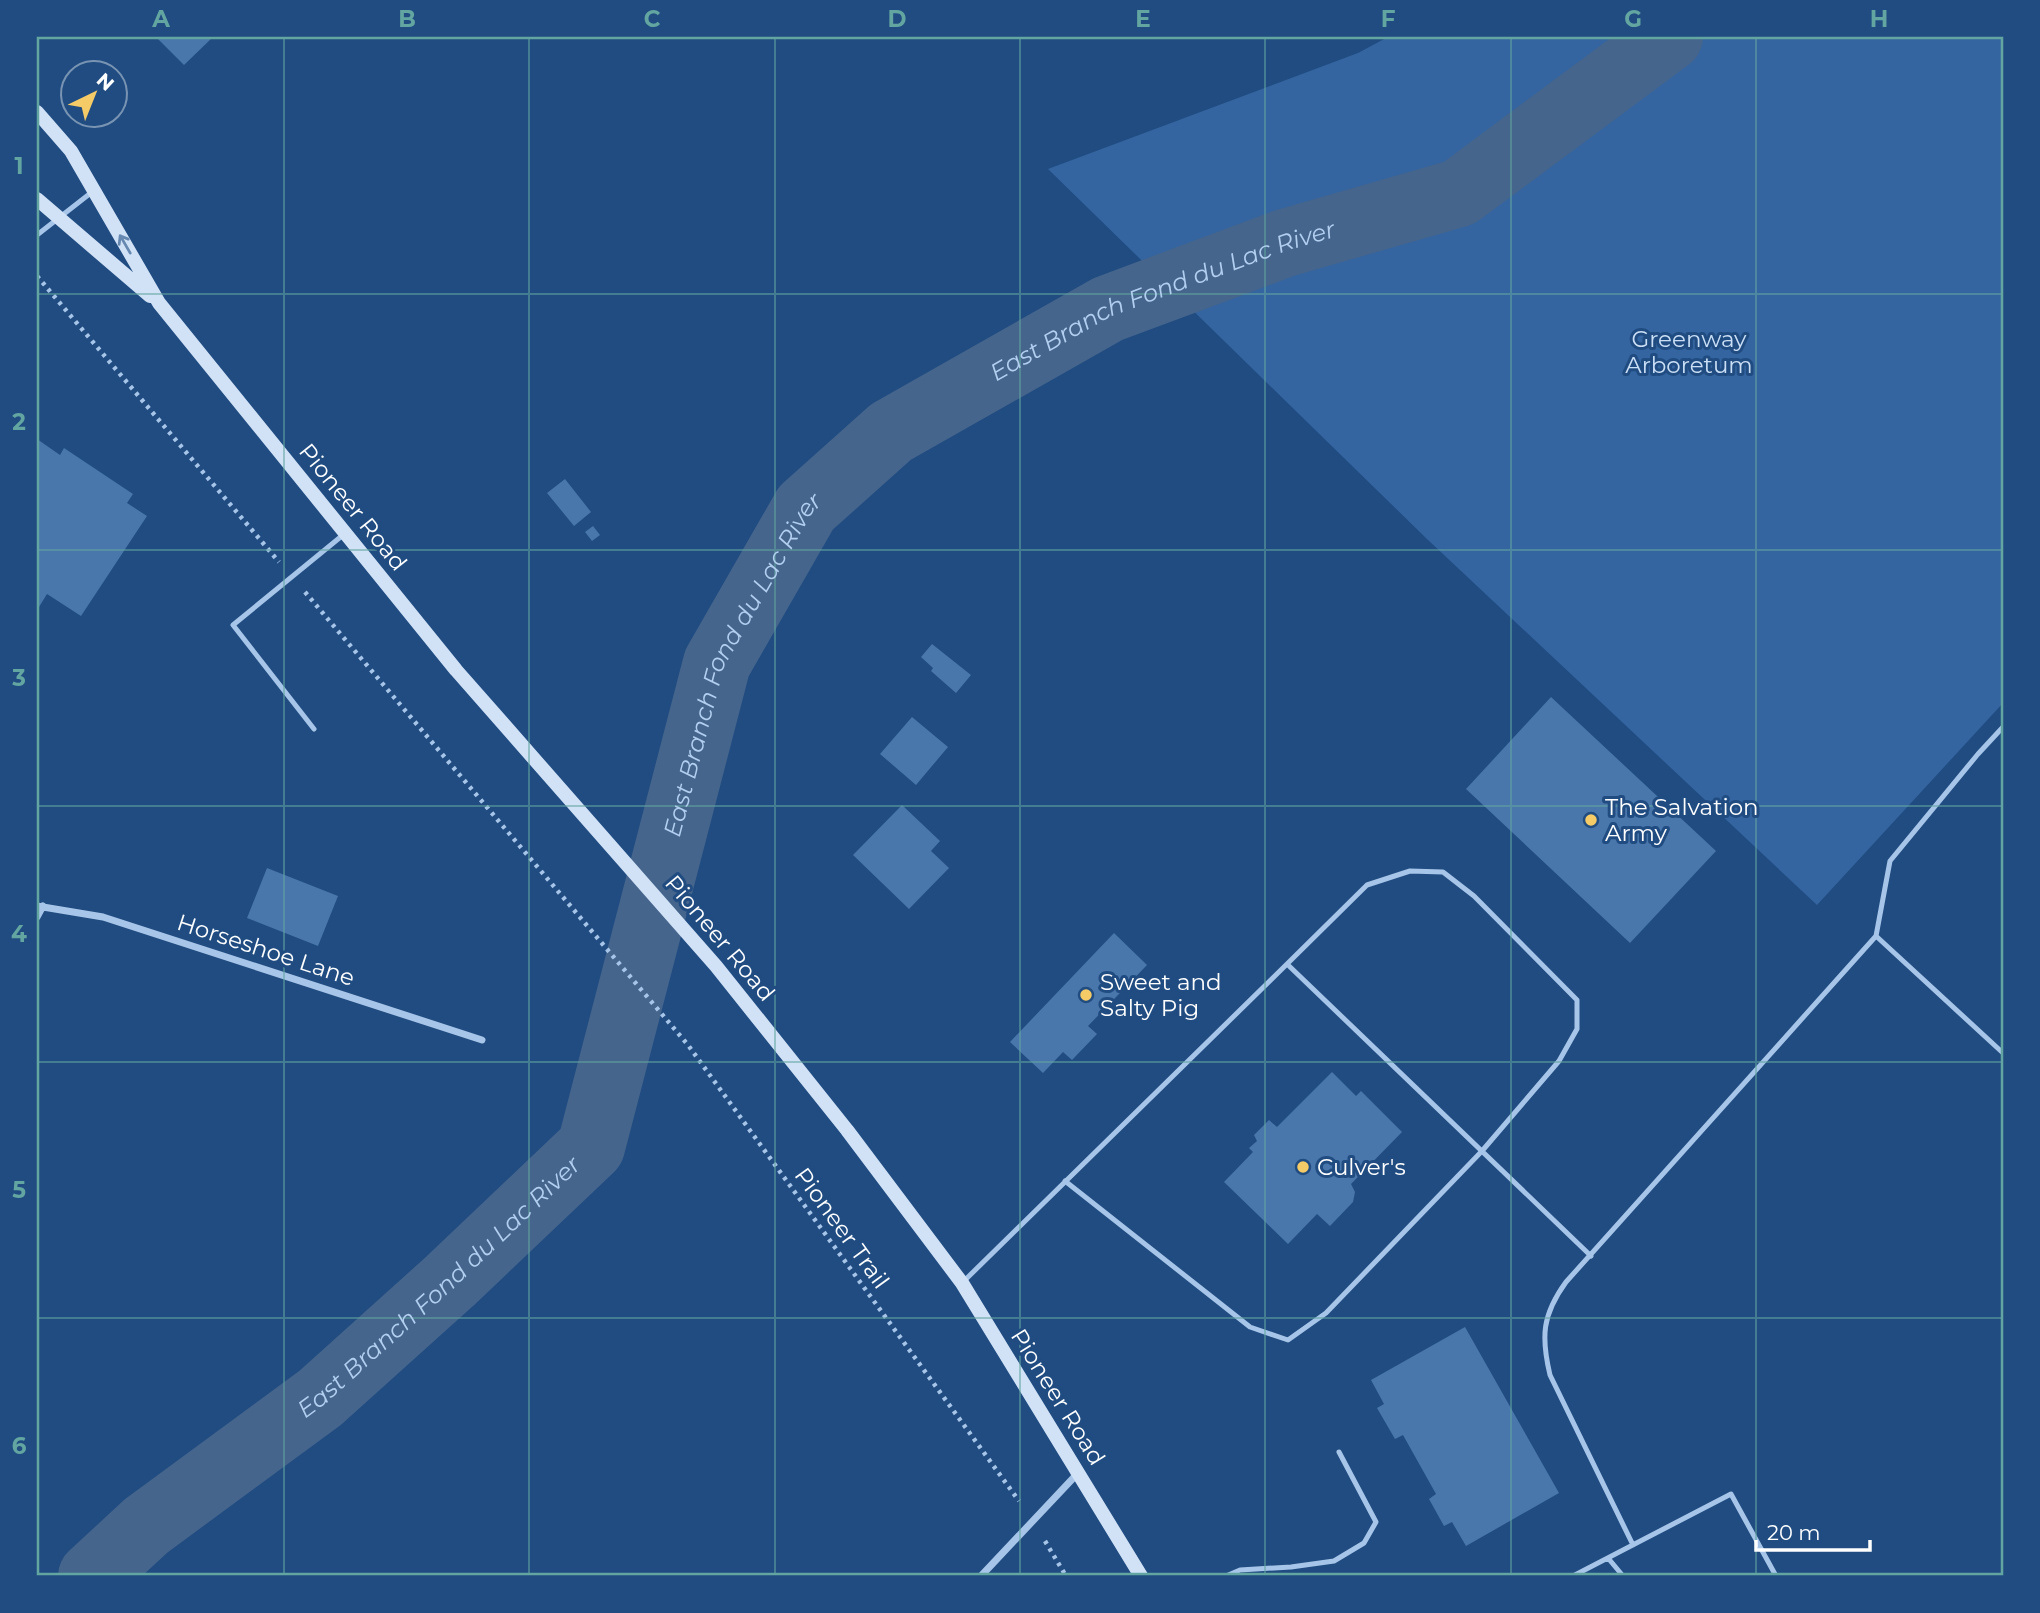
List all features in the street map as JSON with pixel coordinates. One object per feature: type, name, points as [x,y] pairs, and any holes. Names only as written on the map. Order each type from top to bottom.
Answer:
[{"type":"main road","name":"Pioneer Road","points":[[37,112],[71,151],[159,303],[456,670],[716,966],[847,1130],[961,1283],[1141,1576]]},
{"type":"main road","name":"Pioneer Road","points":[[37,199],[159,303]]},
{"type":"street","points":[[37,917],[40,906]]},
{"type":"street","name":"Horseshoe Lane","points":[[40,906],[103,917],[482,1040]]},
{"type":"street","points":[[981,1576],[1078,1472]]},
{"type":"lane","points":[[37,235],[94,190]]},
{"type":"lane","points":[[314,729],[233,625],[345,533]]},
{"type":"lane","points":[[1633,1545],[1550,1376],[1544,1349],[1544,1334],[1550,1307],[1566,1282],[1876,936],[1890,861],[2003,727]]},
{"type":"lane","points":[[961,1283],[1065,1181],[1287,964],[1367,885],[1410,871],[1443,872],[1474,896],[1577,1000],[1577,1029],[1559,1061],[1482,1151],[1326,1313],[1289,1340],[1250,1327],[1065,1181]]},
{"type":"lane","points":[[1876,936],[2003,1053]]},
{"type":"lane","points":[[1287,964],[1591,1256]]},
{"type":"lane","points":[[1226,1576],[1240,1570],[1334,1561],[1364,1544],[1376,1522],[1339,1452]]},
{"type":"lane","points":[[1573,1576],[1731,1494],[1776,1576]]},
{"type":"lane","points":[[1608,1558],[1623,1576]]},
{"type":"path","name":"Pioneer Trail","points":[[575,910],[688,1045],[988,1456],[1033,1521],[1066,1576]]},
{"type":"green space","name":"Greenway Arboretum","points":[[1388,37],[2003,37],[2003,703],[1817,905],[1427,539],[1048,169],[1358,53]]},
{"type":"building","points":[[156,37],[213,37],[184,65]]},
{"type":"building","points":[[37,439],[60,455],[64,448],[133,494],[127,503],[147,516],[81,616],[47,594],[39,607],[37,606]]},
{"type":"building","points":[[565,479],[591,512],[574,526],[547,493]]},
{"type":"building","points":[[593,526],[600,535],[592,541],[585,532]]},
{"type":"building","points":[[932,644],[971,675],[956,693],[931,671],[933,668],[921,657]]},
{"type":"building","name":"The Salvation Army","points":[[1551,697],[1716,851],[1630,943],[1466,789]]},
{"type":"building","points":[[912,717],[948,747],[916,785],[880,754]]},
{"type":"building","points":[[902,805],[940,841],[931,851],[949,868],[909,909],[853,855]]},
{"type":"building","points":[[267,868],[338,896],[318,946],[247,918]]},
{"type":"building","name":"Sweet and Salty Pig","points":[[1114,933],[1147,965],[1088,1026],[1097,1034],[1072,1060],[1063,1052],[1043,1073],[1010,1042]]},
{"type":"building","name":"Culver's","points":[[1332,1072],[1356,1096],[1361,1091],[1402,1132],[1351,1184],[1355,1192],[1353,1202],[1330,1226],[1317,1214],[1288,1244],[1224,1182],[1253,1152],[1249,1148],[1257,1141],[1254,1135],[1269,1120],[1277,1127]]},
{"type":"building","points":[[1465,1327],[1559,1493],[1466,1546],[1452,1522],[1444,1526],[1429,1499],[1436,1494],[1403,1435],[1395,1439],[1377,1408],[1384,1404],[1371,1380]]},
{"type":"waterway","name":"East Branch Fond du Lac River","points":[[92,1576],[146,1526],[320,1398],[450,1281],[591,1147],[717,663],[806,508],[891,432],[1108,309],[1285,243],[1459,193],[1669,37]]},
{"type":"place","name":"The Salvation Army","points":[[1591,820]]},
{"type":"place","name":"Sweet and Salty Pig","points":[[1086,995]]},
{"type":"place","name":"Culver's","points":[[1303,1167]]}]
